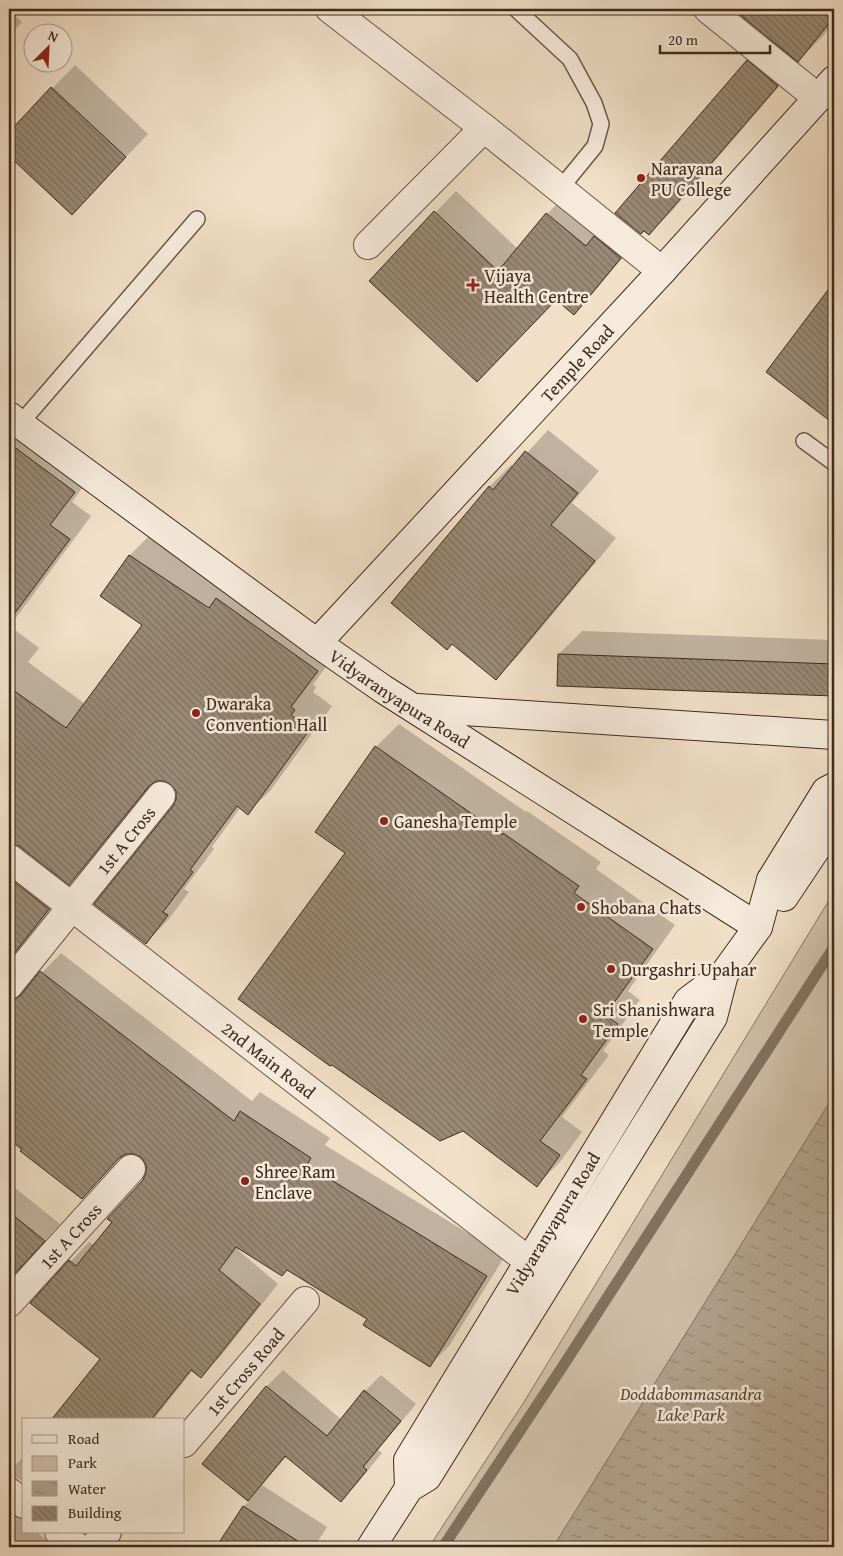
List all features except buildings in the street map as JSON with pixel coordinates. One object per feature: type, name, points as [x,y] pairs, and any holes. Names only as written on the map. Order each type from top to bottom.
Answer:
[{"type":"main road","points":[[330,9],[484,128],[662,271]]},
{"type":"main road","points":[[708,9],[826,89]]},
{"type":"main road","name":"Temple Road","points":[[317,643],[662,271],[826,89]]},
{"type":"main road","points":[[368,245],[484,128]]},
{"type":"main road","name":"Vidyaranyapura Road","points":[[14,420],[317,643],[383,689],[758,927],[724,974],[688,1001],[408,1460],[409,1488]]},
{"type":"main road","points":[[413,708],[834,734]]},
{"type":"main road","points":[[758,927],[772,880],[826,791],[834,787]]},
{"type":"main road","name":"1st A Cross","points":[[72,906],[161,796]]},
{"type":"main road","points":[[772,880],[784,897],[834,822]]},
{"type":"main road","name":"2nd Main Road","points":[[9,858],[530,1262]]},
{"type":"main road","points":[[9,986],[72,906]]},
{"type":"main road","name":"Vidyaranyapura Road","points":[[371,1547],[409,1488],[427,1477],[713,1017],[724,974]]},
{"type":"main road","name":"1st A Cross","points":[[9,1303],[131,1169]]},
{"type":"main road","name":"1st Cross Road","points":[[185,1442],[305,1301]]},
{"type":"main road","points":[[9,1492],[22,1502]]},
{"type":"main road","points":[[61,1534],[77,1547]]},
{"type":"main road","points":[[94,1547],[105,1534]]},
{"type":"lane","points":[[516,9],[570,59],[594,103],[601,124],[595,146],[560,189]]},
{"type":"lane","points":[[14,420],[197,219]]},
{"type":"lane","points":[[804,442],[834,463]]},
{"type":"green space","name":"Doddabommasandra Lake Park","points":[[834,892],[834,1547],[429,1547],[524,1402]]},
{"type":"water","points":[[834,1095],[834,1547],[553,1547]]},
{"type":"waterway","points":[[443,1547],[561,1369],[834,947]]},
{"type":"place","name":"Narayana PU College","points":[[641,178]]},
{"type":"place","name":"Vijaya Health Centre","points":[[473,285]]},
{"type":"place","name":"Dwaraka Convention Hall","points":[[196,713]]},
{"type":"place","name":"Ganesha Temple","points":[[384,821]]},
{"type":"place","name":"Shobana Chats","points":[[581,907]]},
{"type":"place","name":"Durgashri Upahar","points":[[611,969]]},
{"type":"place","name":"Sri Shanishwara Temple","points":[[583,1019]]},
{"type":"place","name":"Shree Ram Enclave","points":[[245,1181]]}]
